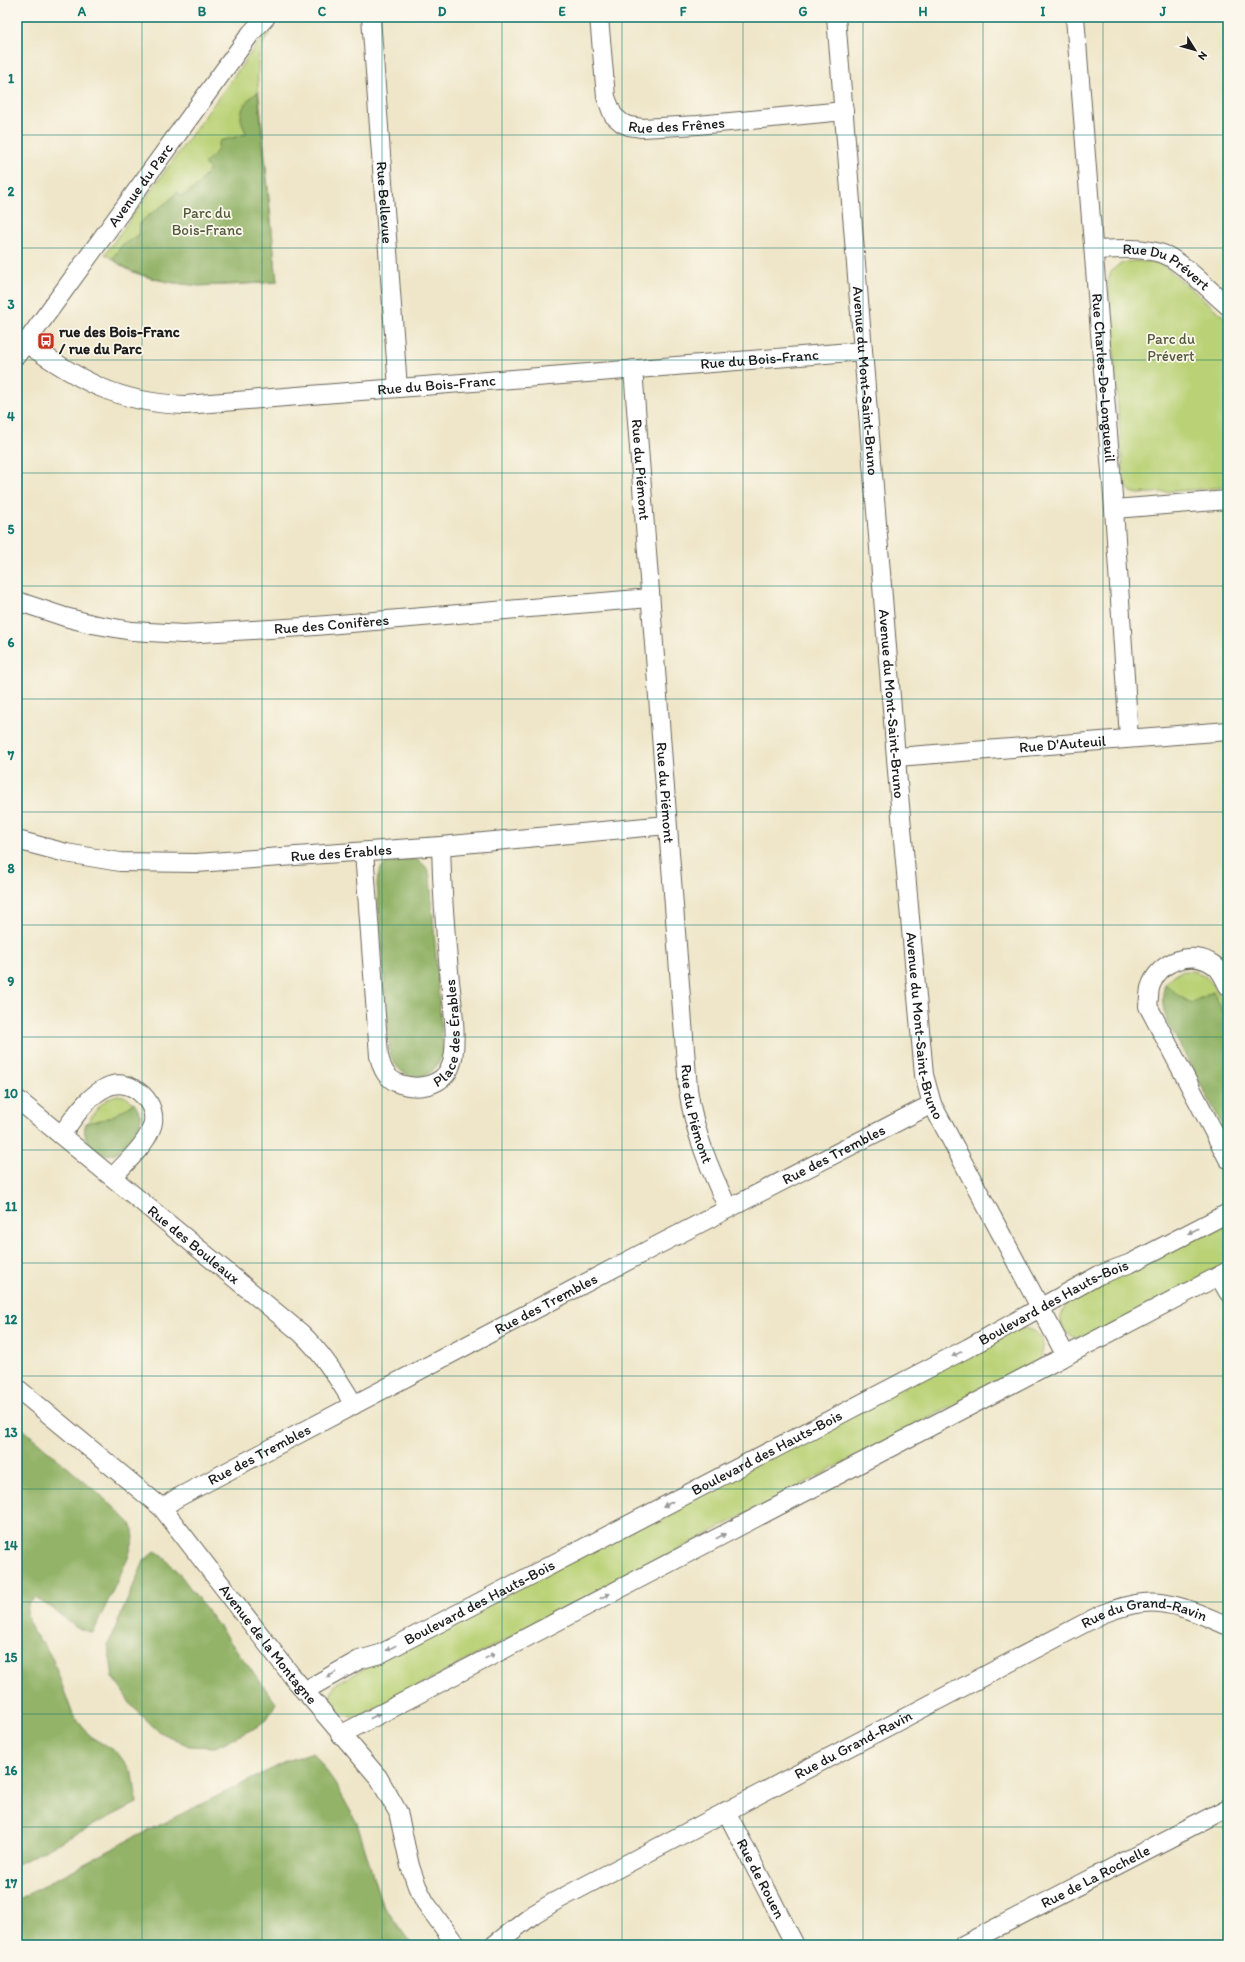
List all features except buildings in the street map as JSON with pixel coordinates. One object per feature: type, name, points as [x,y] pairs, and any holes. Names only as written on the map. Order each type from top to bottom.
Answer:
[{"type":"street","name":"Avenue du Parc","points":[[21,349],[251,33],[266,17]]},
{"type":"street","name":"Rue Bellevue","points":[[371,17],[398,388]]},
{"type":"street","name":"Rue des Frênes","points":[[599,17],[606,97],[613,115],[622,123],[629,126],[642,128],[698,125],[844,111]]},
{"type":"street","name":"Avenue du Mont-Saint-Bruno","points":[[836,17],[919,1038],[924,1075],[932,1104],[1066,1356]]},
{"type":"street","name":"Rue Charles-De-Longueuil","points":[[1075,17],[1114,509],[1129,738]]},
{"type":"street","name":"Rue Du Prévert","points":[[1094,250],[1136,249],[1162,254],[1177,263],[1228,306]]},
{"type":"street","name":"Rue du Bois-Franc","points":[[21,349],[103,390],[125,397],[162,404],[212,404],[632,369],[863,352]]},
{"type":"street","name":"Rue du Piémont","points":[[632,369],[683,1045],[691,1111],[704,1154],[728,1208]]},
{"type":"street","points":[[1114,509],[1228,500]]},
{"type":"street","name":"Rue des Conifères","points":[[17,601],[65,618],[92,624],[132,631],[183,634],[304,627],[650,598]]},
{"type":"street","name":"Rue D'Auteuil","points":[[896,757],[1228,731]]},
{"type":"street","name":"Rue des Érables","points":[[17,840],[102,859],[153,864],[212,863],[441,846],[667,825]]},
{"type":"street","name":"Place des Érables","points":[[364,852],[379,1056],[383,1069],[392,1080],[407,1086],[416,1086],[432,1084],[443,1078],[450,1067],[455,1048],[441,846]]},
{"type":"street","points":[[1228,986],[1219,970],[1210,963],[1195,958],[1180,958],[1168,965],[1152,982],[1148,1006],[1228,1160]]},
{"type":"street","points":[[61,1135],[90,1098],[99,1091],[109,1086],[118,1084],[139,1091],[150,1104],[153,1120],[152,1126],[144,1142],[113,1177]]},
{"type":"street","name":"Rue des Bouleaux","points":[[17,1099],[301,1333],[317,1349],[334,1371],[354,1405]]},
{"type":"street","name":"Rue des Trembles","points":[[162,1508],[177,1498],[728,1208],[932,1104]]},
{"type":"street","name":"Boulevard des Hauts-Bois","points":[[304,1691],[352,1663],[380,1654],[856,1406],[993,1334],[1039,1307],[1099,1275],[1131,1263],[1228,1213]]},
{"type":"street","points":[[340,1735],[1224,1274],[1228,1292]]},
{"type":"street","name":"Avenue de la Montagne","points":[[17,1388],[162,1508],[304,1691],[340,1735],[378,1777],[392,1799],[398,1812],[410,1866],[417,1886],[425,1902],[456,1945]]},
{"type":"street","name":"Rue du Grand-Ravin","points":[[494,1945],[534,1914],[554,1902],[1102,1614],[1143,1602],[1166,1604],[1205,1616],[1228,1626]]},
{"type":"street","name":"Rue de La Rochelle","points":[[963,1945],[1228,1808]]},
{"type":"street","name":"Rue de Rouen","points":[[726,1811],[796,1945]]},
{"type":"green space","name":"Parc du Bois-Franc","points":[[274,26],[260,53],[258,84],[277,282],[205,285],[168,282],[133,272],[105,254],[258,43]]},
{"type":"green space","name":"Parc du Bois-Franc","points":[[258,92],[277,282],[199,286],[168,282],[133,272],[112,259],[122,245],[139,235],[140,223],[169,201],[177,192],[182,196],[196,187],[210,169],[204,164],[216,152],[220,141],[246,134],[241,120],[242,110],[249,100]]},
{"type":"green space","name":"Parc du Prévert","points":[[1139,261],[1159,263],[1164,266],[1228,320],[1228,487],[1138,494],[1131,492],[1124,482],[1108,280],[1115,267],[1123,263]]},
{"type":"green space","points":[[415,859],[425,866],[430,876],[443,1052],[439,1063],[433,1070],[426,1075],[418,1077],[409,1075],[402,1071],[395,1064],[390,1054],[377,885],[380,870],[388,862]]},
{"type":"green space","points":[[1183,971],[1194,971],[1205,976],[1213,984],[1228,1012],[1228,1022],[1213,992],[1191,1003],[1179,996],[1165,984],[1174,975]]},
{"type":"green space","points":[[1165,984],[1179,996],[1191,1003],[1213,992],[1228,1022],[1228,1136],[1168,1023],[1164,1013],[1163,1003]]},
{"type":"green space","points":[[117,1095],[124,1096],[134,1103],[112,1117],[87,1123],[103,1102]]},
{"type":"green space","points":[[134,1103],[140,1113],[140,1123],[122,1148],[109,1155],[102,1154],[92,1147],[85,1135],[86,1123],[112,1116]]},
{"type":"green space","points":[[1228,1219],[1228,1265],[1087,1339],[1078,1338],[1071,1335],[1062,1327],[1062,1314],[1070,1300]]},
{"type":"green space","points":[[1017,1328],[1031,1330],[1040,1336],[1043,1346],[1040,1360],[360,1716],[352,1716],[338,1712],[331,1703],[332,1690],[337,1683]]},
{"type":"green space","points":[[17,1424],[115,1508],[132,1525],[134,1538],[128,1558],[93,1633],[75,1627],[52,1608],[35,1598],[28,1605],[27,1614],[33,1632],[45,1646],[53,1660],[73,1715],[91,1737],[117,1752],[133,1774],[137,1803],[17,1864]]},
{"type":"green space","points":[[155,1551],[162,1555],[182,1577],[276,1703],[267,1719],[255,1728],[215,1747],[189,1746],[158,1731],[132,1706],[113,1677],[108,1645],[144,1561]]},
{"type":"green space","points":[[313,1752],[335,1783],[357,1823],[381,1902],[412,1945],[17,1945],[17,1900],[133,1838],[290,1760]]},
{"type":"place","name":"rue des Bois-Franc / rue du Parc","points":[[46,341]]}]
